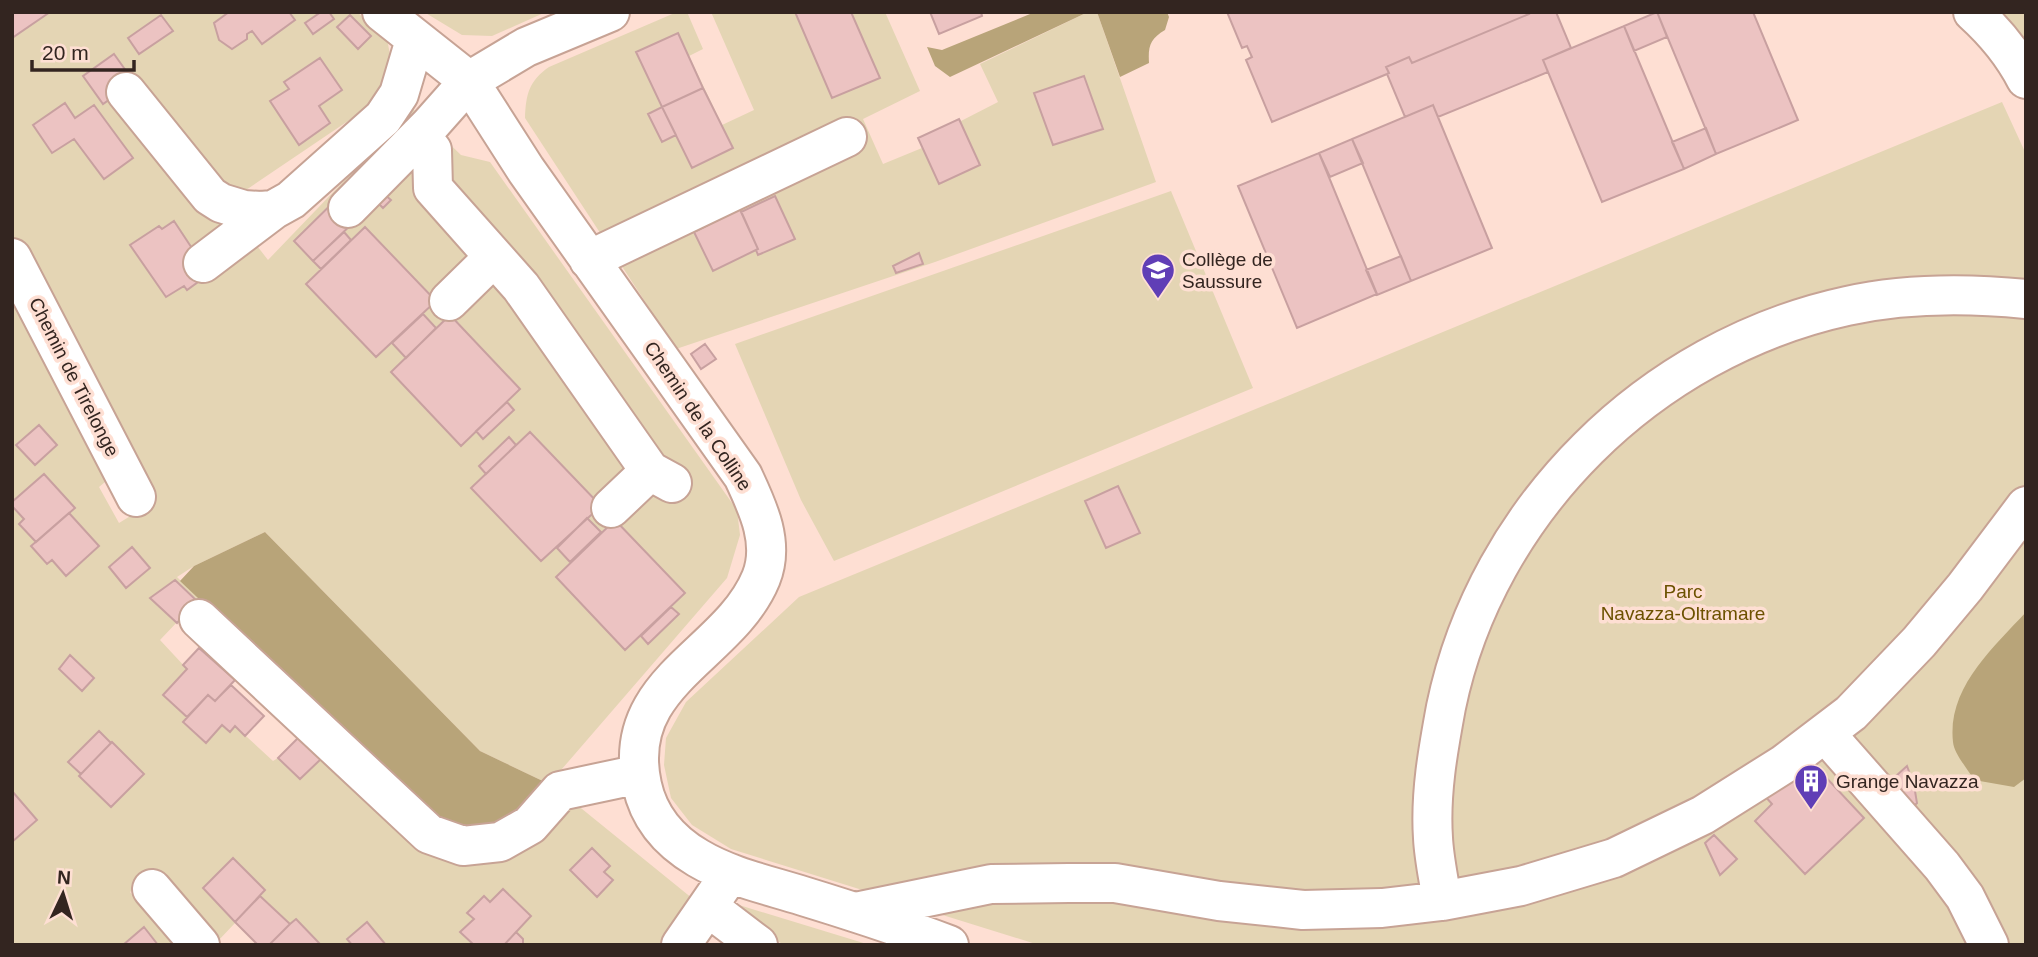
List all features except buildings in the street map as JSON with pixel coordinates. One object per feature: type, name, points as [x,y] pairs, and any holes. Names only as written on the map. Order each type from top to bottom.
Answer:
[{"type":"street","points":[[382,12],[469,81]]},
{"type":"street","points":[[1973,12],[2005,46],[2026,79]]},
{"type":"street","points":[[348,208],[469,81],[526,47],[586,17]]},
{"type":"street","points":[[202,263],[273,210],[291,200],[383,118],[399,94],[415,40]]},
{"type":"street","name":"Chemin de la Colline","points":[[469,81],[526,170],[743,477],[761,516],[765,534],[761,577],[750,598],[738,615],[677,674],[659,696],[647,718],[639,757],[640,774],[649,807],[666,833],[700,859],[730,874],[855,912],[949,945]]},
{"type":"street","points":[[126,92],[210,196],[221,203],[244,210],[273,210]]},
{"type":"street","points":[[420,135],[432,150],[433,188],[522,287],[661,477],[611,508]]},
{"type":"street","points":[[589,260],[847,137]]},
{"type":"street","points":[[449,302],[494,257]]},
{"type":"street","name":"Chemin de Tirelonge","points":[[12,258],[136,497]]},
{"type":"street","points":[[1442,901],[1433,838],[1435,770],[1452,678],[1463,642],[1494,572],[1517,536],[1562,476],[1599,435],[1659,388],[1697,364],[1742,341],[1811,315],[1848,306],[1916,296],[1952,294],[2026,299]]},
{"type":"street","points":[[855,912],[957,889],[1004,884],[1115,883],[1219,901],[1303,910],[1382,908],[1442,901],[1521,886],[1614,858],[1703,815],[1784,764],[1851,713],[1919,642],[1965,587],[2026,506]]},
{"type":"street","points":[[199,619],[429,834],[463,846],[500,842],[520,831],[530,825],[560,791],[640,774]]},
{"type":"street","points":[[1825,733],[1942,866],[1965,897],[1989,945]]},
{"type":"street","points":[[681,945],[730,874]]},
{"type":"street","points":[[152,889],[200,945]]},
{"type":"street","points":[[708,907],[758,945]]},
{"type":"green space","points":[[12,12],[357,12],[387,39],[394,75],[385,96],[246,190],[218,189],[234,216],[268,260],[413,109],[461,155],[490,162],[737,510],[740,535],[727,578],[549,784],[480,751],[265,532],[177,577],[199,599],[160,640],[187,669],[163,695],[187,717],[183,723],[205,743],[222,725],[230,732],[235,726],[273,761],[278,758],[300,779],[324,755],[571,800],[698,903],[667,945],[258,945],[235,923],[217,942],[158,869],[130,892],[174,945],[12,945],[12,280],[65,388],[65,405],[77,427],[84,423],[110,470],[105,482],[99,487],[119,523],[155,501],[110,425],[12,238]]},
{"type":"green space","points":[[424,12],[546,12],[492,36],[462,35]]},
{"type":"green space","points":[[677,12],[687,12],[703,49],[689,56],[722,125],[754,110],[711,12],[885,12],[920,91],[863,119],[883,164],[922,148],[918,138],[959,119],[961,121],[998,102],[980,64],[1088,12],[1097,12],[1156,182],[935,262],[676,349],[525,118],[530,89],[549,67]]},
{"type":"green space","points":[[1997,12],[2026,12],[2026,46]]},
{"type":"green space","name":"Parc Navazza-Oltramare","points":[[2002,102],[2026,154],[2026,945],[1039,945],[731,849],[692,825],[671,798],[664,765],[666,738],[686,702],[799,597]]},
{"type":"green space","points":[[1171,191],[1253,388],[834,561],[801,500],[735,344]]},
{"type":"green space","points":[[739,905],[870,945],[784,945],[731,912]]},
{"type":"shaded area","points":[[1035,12],[1088,12],[950,77],[935,66],[927,47],[942,50]]},
{"type":"shaded area","points":[[1097,12],[1167,12],[1169,17],[1165,30],[1151,44],[1149,63],[1120,77]]},
{"type":"shaded area","points":[[265,532],[480,751],[549,784],[523,813],[484,829],[442,826],[180,581],[194,566]]},
{"type":"shaded area","points":[[2026,612],[2026,778],[2014,787],[1974,780],[1954,747],[1953,722],[1957,704],[1975,670]]},
{"type":"place","name":"Collège de Saussure","points":[[1158,300]]},
{"type":"place","name":"Grange Navazza","points":[[1811,811]]}]
